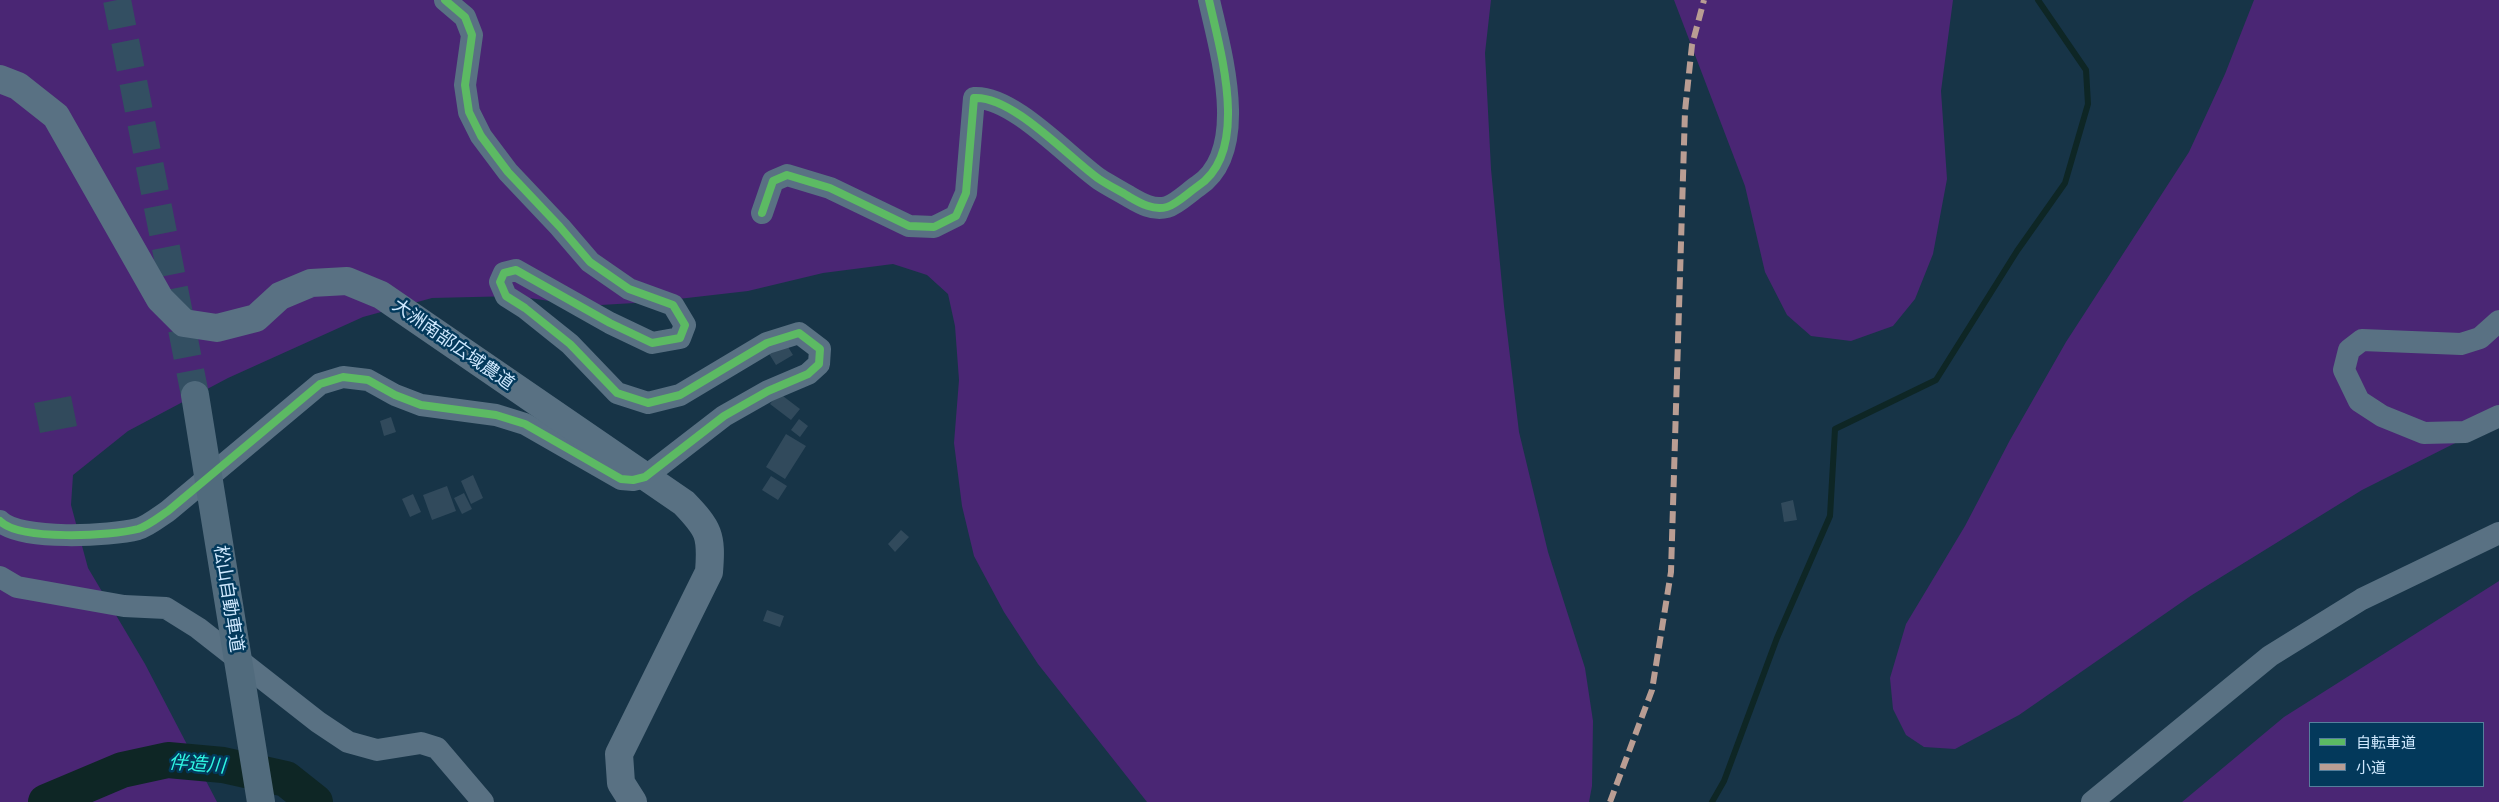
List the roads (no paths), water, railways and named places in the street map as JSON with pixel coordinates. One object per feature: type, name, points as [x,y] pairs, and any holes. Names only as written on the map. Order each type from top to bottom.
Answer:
[{"type":"highway","name":"松山自動車道","points":[[195,395],[261,801]]},
{"type":"street","points":[[0,521],[6,527],[35,534],[106,534],[140,528],[168,511],[320,384],[343,377],[368,380],[395,395],[421,405],[496,415],[525,424],[621,479],[633,480],[645,477],[724,416],[768,392],[808,374],[819,364],[820,349],[799,333],[767,343],[680,395],[648,403],[617,393],[570,344],[525,308],[506,296],[500,282],[504,273],[516,270],[610,323],[652,343],[680,338],[685,325],[673,305],[629,289],[590,262],[508,172],[469,112],[465,86],[472,35],[465,16],[445,0]]},
{"type":"street","points":[[762,214],[773,181],[788,175],[830,188],[909,226],[934,227],[956,216],[966,193],[974,98],[984,97],[1011,108],[1099,179],[1147,207],[1167,207],[1204,182],[1221,159],[1229,120],[1224,64],[1209,0]]},
{"type":"street","name":"大洲南部広域農道","points":[[0,79],[18,86],[56,116],[160,299],[184,323],[217,328],[256,318],[280,296],[311,283],[347,281],[381,295],[684,503],[705,526],[711,551],[709,572],[619,754],[621,782],[633,802]]},
{"type":"street","points":[[2499,321],[2480,338],[2461,344],[2362,340],[2349,350],[2344,370],[2359,401],[2382,416],[2424,433],[2465,432],[2499,416]]},
{"type":"street","points":[[2092,802],[2270,656],[2362,599],[2499,533]]},
{"type":"street","points":[[0,577],[17,586],[124,606],[166,608],[198,628],[318,722],[348,742],[377,750],[421,743],[436,748],[483,802]]},
{"type":"waterway","points":[[1712,802],[1724,781],[1777,638],[1830,516],[1835,429],[1936,380],[2017,251],[2065,183],[2088,104],[2086,70],[2038,0]]},
{"type":"waterway","name":"伴造川","points":[[46,802],[122,770],[168,760],[223,765],[286,779],[315,802]]},
{"type":"tunnel","points":[[117,0],[195,395]]}]
